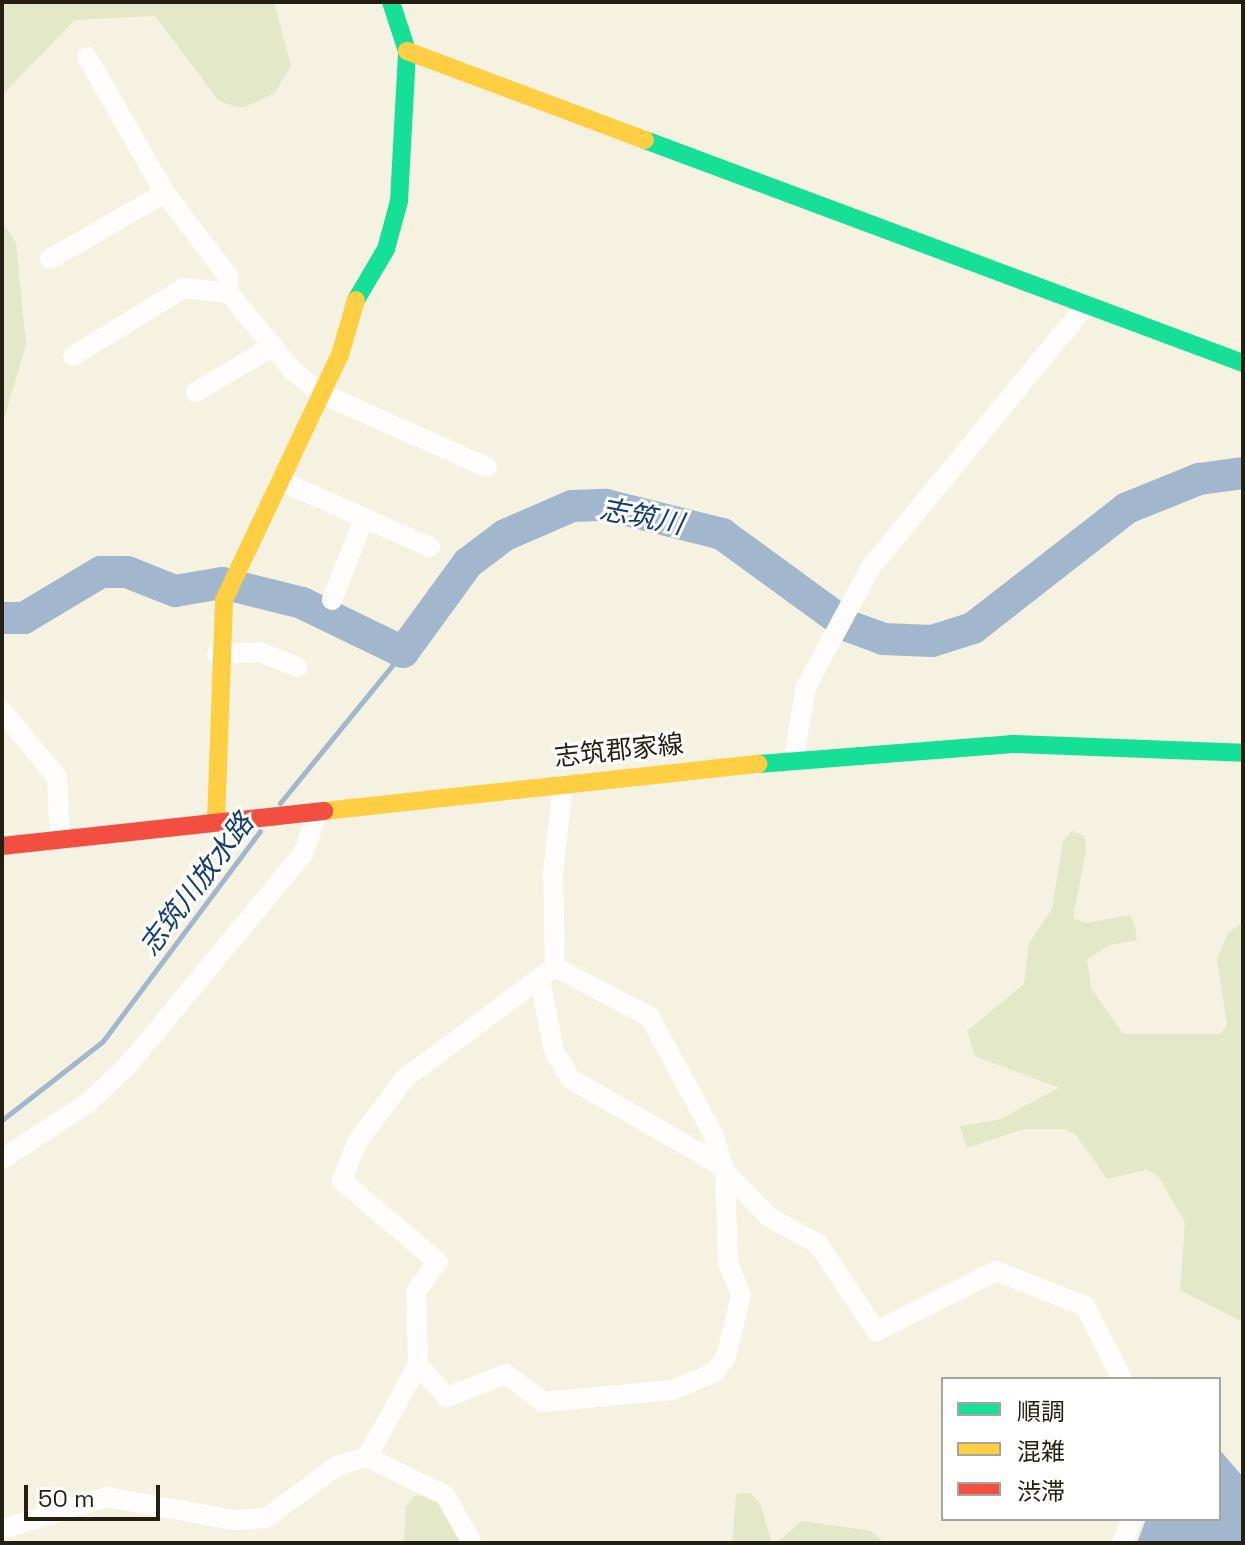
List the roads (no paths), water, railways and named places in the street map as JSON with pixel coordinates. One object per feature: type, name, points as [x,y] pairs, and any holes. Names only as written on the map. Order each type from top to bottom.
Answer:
[{"type":"street","points":[[223,820],[217,654],[224,600],[234,572],[322,394],[359,290],[389,241],[405,164],[407,51],[391,2]]},
{"type":"street","points":[[407,51],[1243,363]]},
{"type":"street","points":[[87,57],[165,193],[228,276],[229,293],[273,346],[322,394],[487,467]]},
{"type":"street","points":[[50,259],[165,193]]},
{"type":"street","points":[[73,356],[184,288],[229,293]]},
{"type":"street","points":[[794,757],[806,687],[871,567],[1086,305]]},
{"type":"street","points":[[196,392],[273,346]]},
{"type":"street","points":[[281,481],[430,547]]},
{"type":"street","points":[[332,600],[364,518]]},
{"type":"street","points":[[217,654],[260,652],[297,667]]},
{"type":"street","points":[[2,711],[57,777],[60,839]]},
{"type":"street","name":"志筑郡家線","points":[[2,846],[794,757],[1013,744],[1243,753]]},
{"type":"street","points":[[563,784],[553,873],[548,974],[554,1051],[571,1079],[655,1123],[725,1173],[769,1217],[818,1244],[876,1331],[996,1271],[1085,1306],[1121,1377]]},
{"type":"street","points":[[2,1159],[88,1103],[137,1056],[303,854],[318,811]]},
{"type":"street","points":[[418,1365],[447,1397],[506,1374],[543,1402],[673,1390],[715,1372],[741,1295],[728,1262],[725,1173],[650,1017],[548,974]]},
{"type":"street","points":[[367,1457],[418,1365],[416,1291],[438,1262],[342,1181],[357,1142],[405,1078],[548,974]]},
{"type":"street","points":[[2,1529],[107,1497],[234,1520],[266,1518],[337,1466],[367,1457],[445,1495],[472,1543]]},
{"type":"street","points":[[1122,1543],[1131,1521]]},
{"type":"water","points":[[1221,1451],[1243,1477],[1243,1543],[1137,1543],[1145,1521],[1221,1521]]},
{"type":"waterway","name":"志筑川","points":[[2,618],[24,618],[101,572],[127,572],[175,591],[222,583],[302,603],[403,652],[468,563],[505,535],[572,506],[606,505],[722,534],[848,626],[883,639],[932,641],[973,628],[1127,508],[1199,479],[1243,473]]},
{"type":"waterway","name":"志筑川放水路","points":[[280,803],[403,652]]},
{"type":"waterway","name":"志筑川放水路","points":[[2,1120],[103,1041],[260,831]]}]
